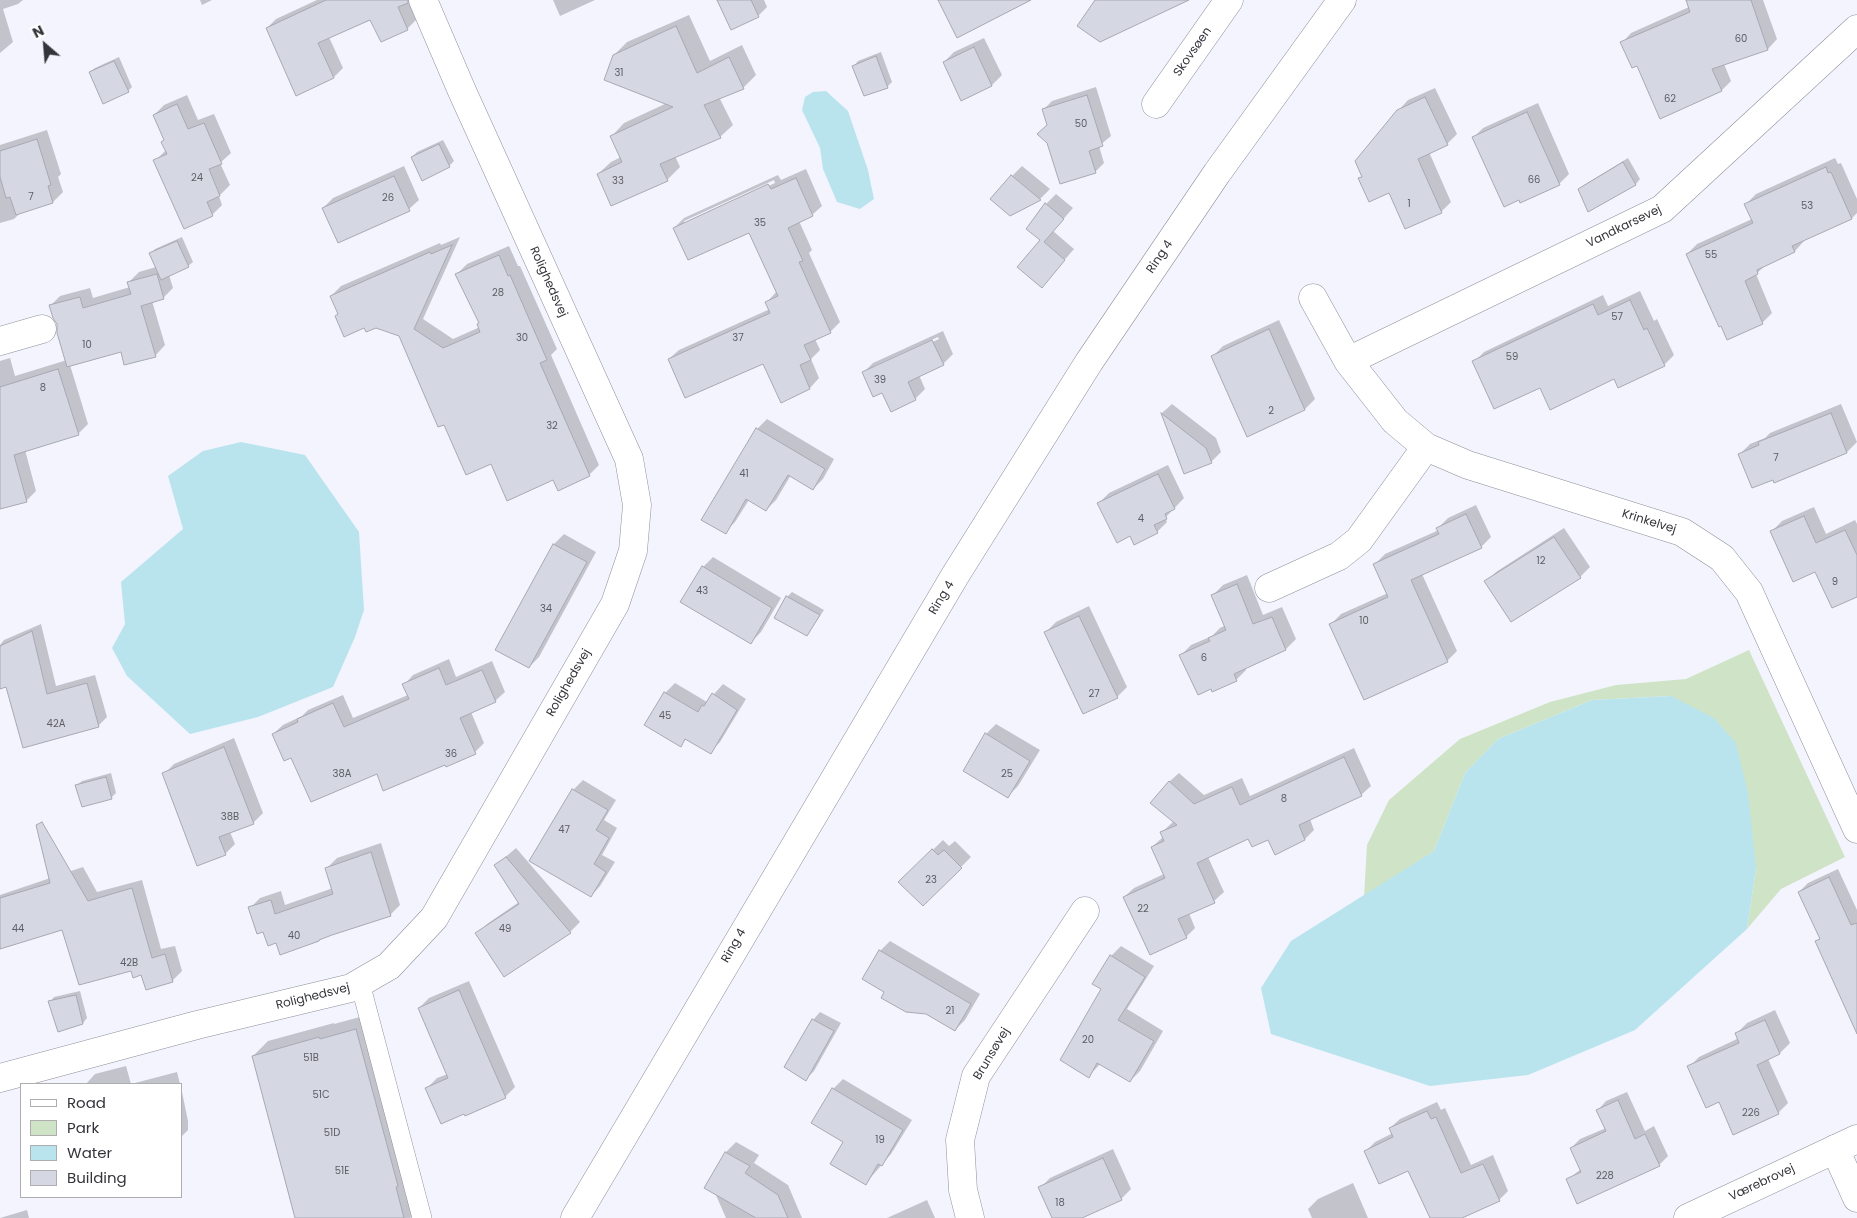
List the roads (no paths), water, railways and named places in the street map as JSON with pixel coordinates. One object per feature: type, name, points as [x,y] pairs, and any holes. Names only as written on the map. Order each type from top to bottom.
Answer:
[{"type":"street","name":"Rolighedsvej","points":[[0,1078],[206,1023],[351,988],[389,966],[434,918],[615,604],[633,552],[637,505],[629,459],[470,109],[423,0]]},
{"type":"street","name":"Skovsøen","points":[[1156,104],[1229,0]]},
{"type":"street","name":"Ring 4","points":[[575,1218],[956,574],[1079,378],[1217,173],[1342,0]]},
{"type":"street","name":"Vandkarsevej","points":[[1348,361],[1662,210],[1857,28]]},
{"type":"street","name":"Krinkelvej","points":[[1313,298],[1348,361],[1395,421],[1426,447],[1468,465],[1682,532],[1722,558],[1749,592],[1857,829]]},
{"type":"street","points":[[0,342],[42,330]]},
{"type":"street","points":[[1269,588],[1339,556],[1359,540],[1426,447]]},
{"type":"street","name":"Brunsøvej","points":[[970,1218],[963,1190],[960,1140],[976,1076],[1085,910]]},
{"type":"street","name":"Værebrovej","points":[[1688,1218],[1846,1144],[1857,1198]]},
{"type":"lane","points":[[360,983],[422,1218]]},
{"type":"water","points":[[826,91],[848,111],[868,170],[874,199],[860,209],[837,202],[823,169],[820,148],[802,110],[805,97],[813,92]]},
{"type":"water","points":[[241,442],[305,455],[359,532],[364,610],[355,637],[333,687],[258,717],[190,734],[127,676],[112,648],[125,624],[121,582],[183,529],[168,476],[203,451]]},
{"type":"water","points":[[1671,696],[1714,718],[1736,743],[1748,793],[1756,868],[1747,929],[1635,1030],[1528,1075],[1430,1086],[1271,1034],[1261,988],[1291,941],[1434,851],[1465,773],[1498,739],[1592,700]]}]
